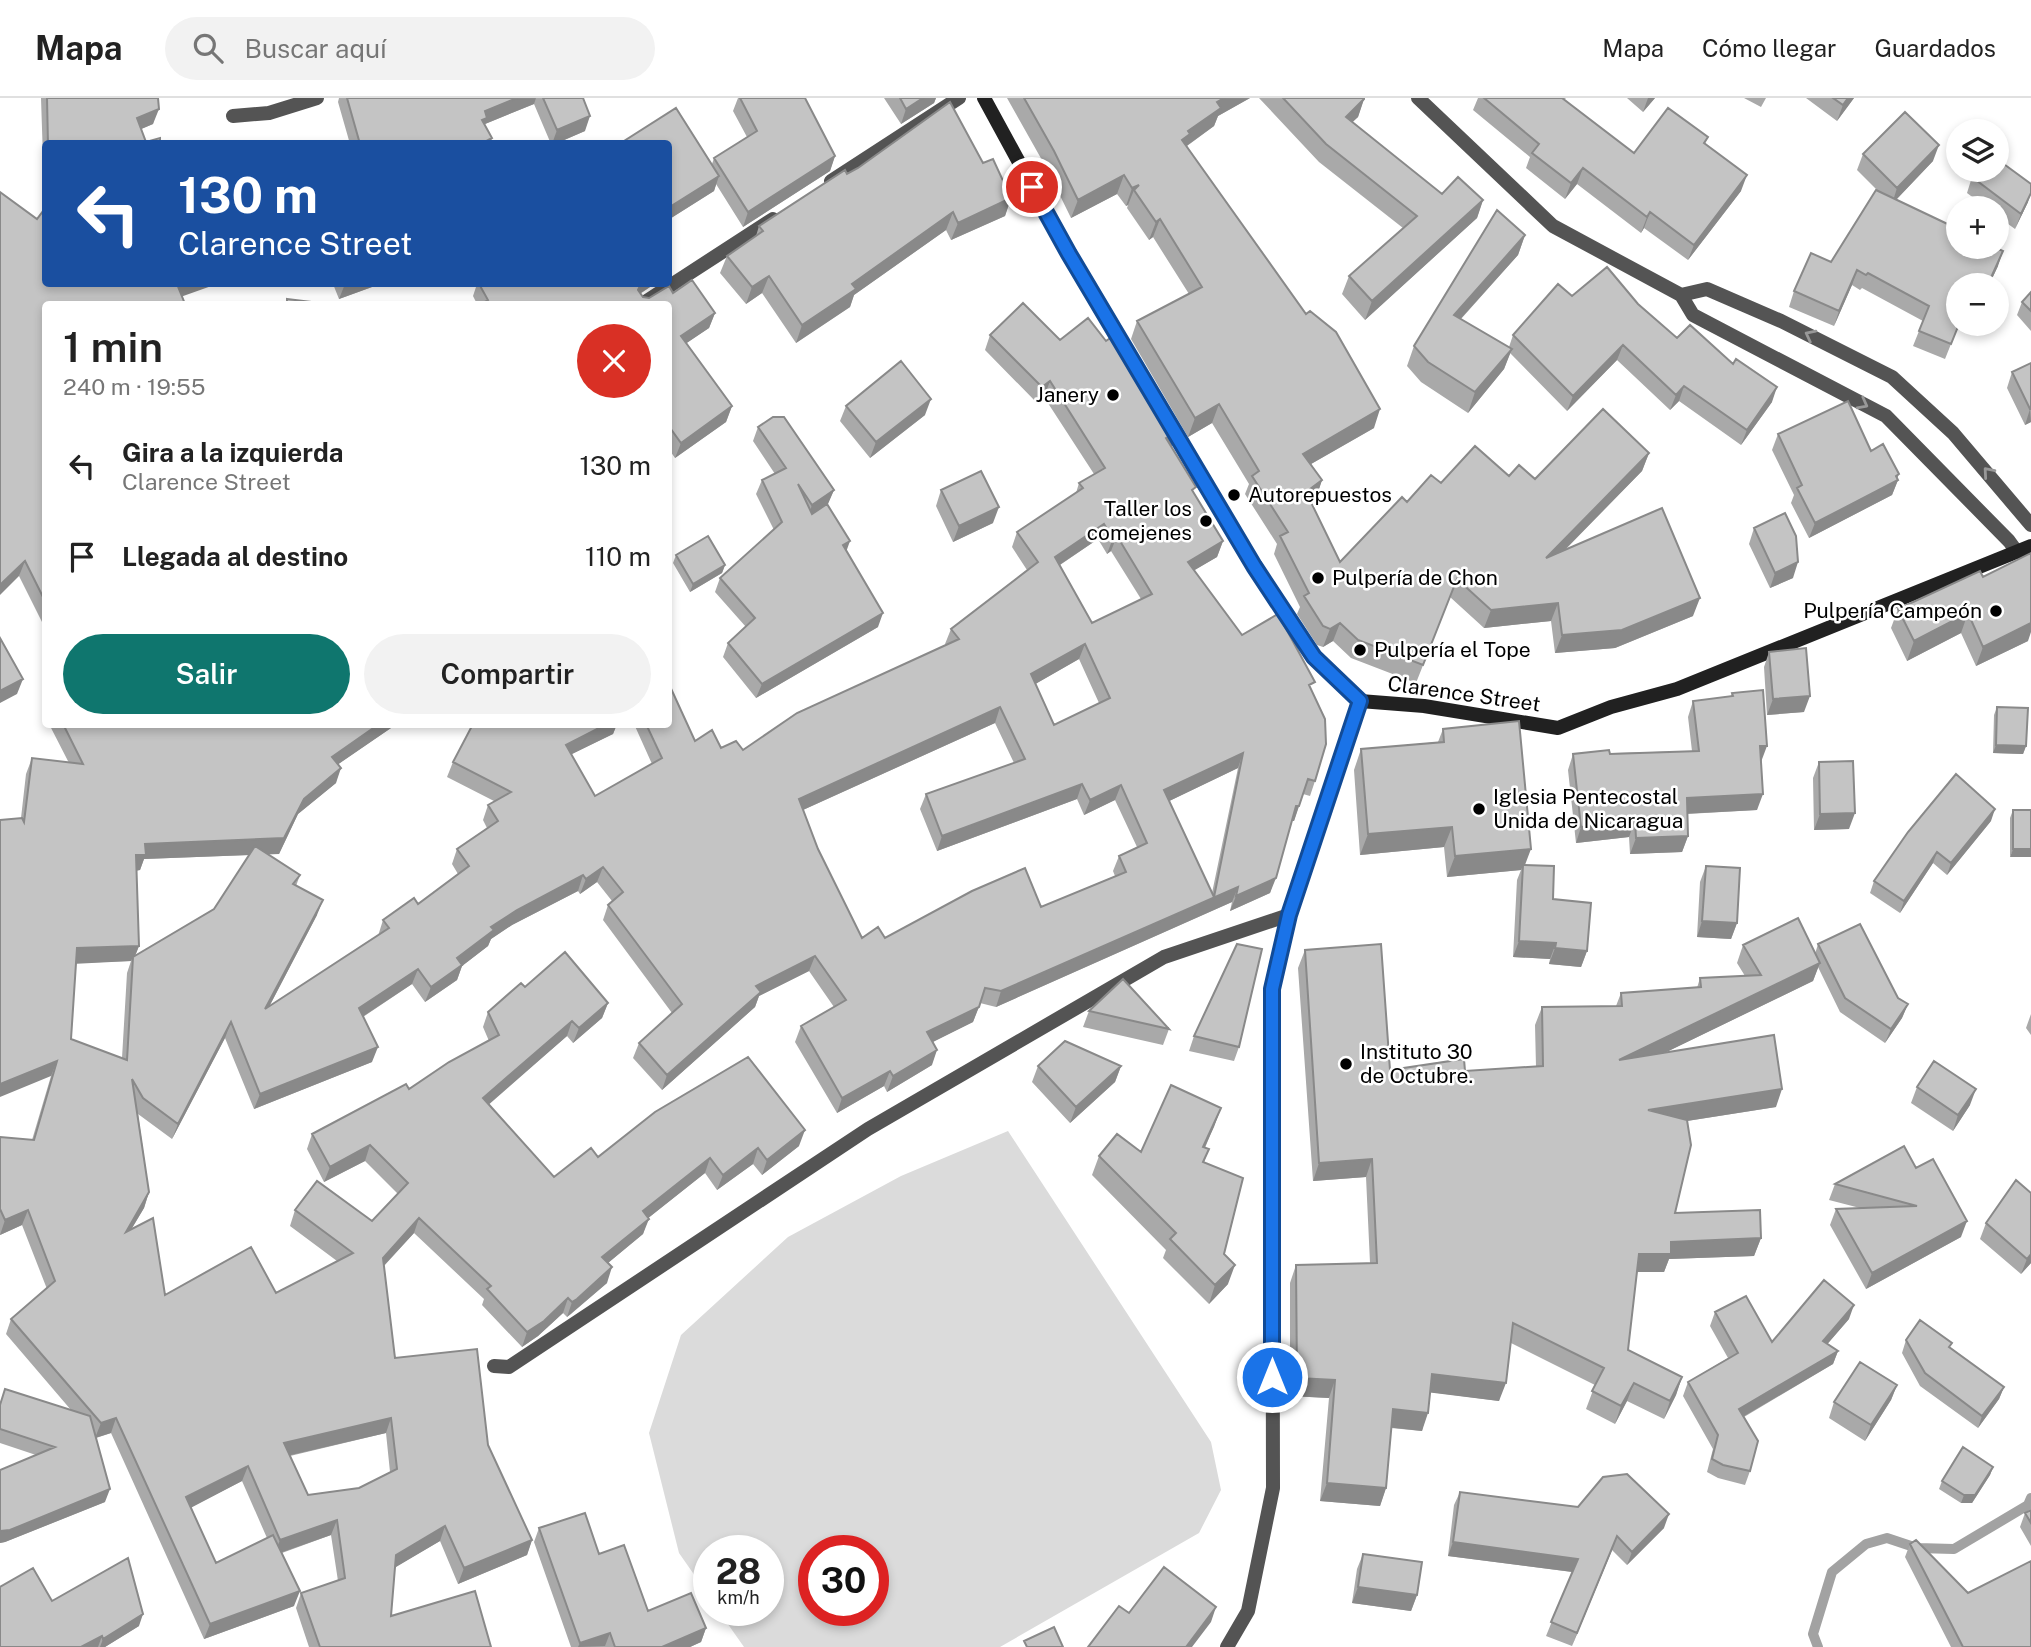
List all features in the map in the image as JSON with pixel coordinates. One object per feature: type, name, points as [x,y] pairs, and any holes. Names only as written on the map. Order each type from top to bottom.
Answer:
[{"type":"street","points":[[233,116],[269,113],[317,98]]},
{"type":"street","points":[[821,187],[959,98]]},
{"type":"street","points":[[984,98],[1069,254],[1132,360]]},
{"type":"street","points":[[1418,98],[1553,226],[1681,295],[1693,315],[1886,416],[2009,541],[2024,549]]},
{"type":"street","points":[[672,285],[787,210]]},
{"type":"street","points":[[647,301],[668,287]]},
{"type":"street","points":[[1681,295],[1707,289],[1781,320],[1892,377],[1953,433],[2031,525]]},
{"type":"street","name":"Clarence Street","points":[[1160,408],[1249,558],[1314,657],[1360,701],[1424,706],[1558,728],[1611,707],[1677,689],[2024,549]]},
{"type":"street","points":[[1227,1647],[1248,1611],[1272,1488],[1272,989],[1289,915],[1360,701]]},
{"type":"street","points":[[494,1366],[509,1367],[868,1129],[1164,957],[1289,915]]},
{"type":"shaded area","points":[[1008,1131],[1211,1442],[1221,1490],[1199,1533],[1000,1647],[744,1647],[729,1626],[784,1626],[784,1535],[693,1535],[693,1573],[679,1553],[649,1433],[681,1335],[788,1237],[901,1176]]},
{"type":"building","points":[[47,98],[158,98],[159,109],[137,118],[145,140],[48,140]]},
{"type":"building","points":[[347,98],[517,98],[485,111],[487,118],[482,120],[492,138],[488,140],[359,140]]},
{"type":"building","points":[[543,98],[583,98],[590,116],[557,130]]},
{"type":"building","points":[[740,98],[805,98],[835,156],[748,212],[714,158],[757,131]]},
{"type":"building","points":[[900,98],[923,98],[906,109]]},
{"type":"building","points":[[1024,98],[1224,98],[1217,102],[1221,108],[1188,131],[1190,134],[1182,140],[1306,314],[1310,311],[1336,332],[1380,409],[1303,454],[1322,480],[1306,492],[1340,562],[1402,497],[1407,502],[1431,475],[1441,483],[1475,446],[1509,476],[1519,465],[1535,479],[1603,409],[1649,453],[1546,558],[1662,508],[1700,598],[1622,630],[1562,635],[1558,603],[1491,610],[1457,579],[1423,665],[1358,640],[1340,623],[1330,629],[1323,626],[1304,596],[1309,593],[1280,536],[1288,532],[1252,476],[1259,471],[1219,404],[1195,418],[1137,321],[1202,287],[1160,219],[1156,222],[1134,190],[1139,185],[1132,188],[1124,175],[1078,200]]},
{"type":"building","points":[[1283,98],[1364,98],[1346,117],[1442,194],[1458,177],[1483,200],[1372,301],[1349,276],[1417,216],[1326,144]]},
{"type":"building","points":[[1484,98],[1562,98],[1634,153],[1668,108],[1708,137],[1704,143],[1747,175],[1694,245],[1650,212],[1647,217],[1583,168],[1571,183],[1532,153],[1539,144]]},
{"type":"building","points":[[1833,98],[1848,98],[1843,105]]},
{"type":"building","points":[[950,102],[983,163],[993,159],[1011,198],[958,223],[953,212],[852,284],[856,289],[802,325],[769,276],[752,287],[727,256],[763,231],[759,226],[845,170],[847,174],[858,168]]},
{"type":"building","points":[[676,108],[719,176],[672,205],[672,140],[626,140]]},
{"type":"building","points":[[1905,112],[1939,145],[1897,188],[1863,154]]},
{"type":"building","points":[[2009,168],[2031,184],[2031,193],[2021,214],[2009,205],[2009,196],[1997,196],[1979,182],[2009,182]]},
{"type":"building","points":[[1876,190],[1946,223],[1946,259],[1999,259],[1993,273],[1946,273],[1946,336],[1954,336],[1951,344],[1919,331],[1929,306],[1868,273],[1866,275],[1857,270],[1839,311],[1794,291],[1811,253],[1831,262]]},
{"type":"building","points":[[0,192],[37,219],[42,212],[42,287],[178,287],[184,301],[42,301],[42,595],[25,561],[0,585]]},
{"type":"building","points":[[1497,210],[1525,235],[1454,315],[1512,349],[1475,392],[1428,362],[1414,346]]},
{"type":"building","points":[[1607,267],[1638,304],[1677,338],[1690,325],[1733,364],[1736,359],[1777,387],[1747,430],[1684,386],[1676,395],[1623,345],[1573,396],[1513,335],[1558,284],[1572,296]]},
{"type":"building","points":[[692,280],[715,313],[681,336],[732,406],[681,443],[672,431],[672,301],[486,301],[481,287],[640,287],[638,290],[643,297],[649,298],[670,287],[673,293]]},
{"type":"building","points":[[2031,292],[2031,311],[2022,302]]},
{"type":"building","points":[[1023,303],[1060,340],[1088,318],[1106,341],[1119,332],[1178,431],[1166,438],[1196,487],[1192,490],[1223,541],[1188,562],[1242,635],[1278,614],[1315,682],[1309,685],[1325,719],[1326,744],[1315,781],[1308,779],[1299,806],[1296,806],[1276,878],[1236,896],[1238,887],[1001,991],[985,988],[979,1007],[927,1032],[937,1050],[893,1076],[890,1071],[842,1098],[801,1026],[846,1000],[815,956],[756,986],[761,992],[667,1075],[639,1043],[682,1004],[608,905],[623,892],[603,867],[586,879],[583,875],[517,910],[491,927],[494,930],[457,958],[462,965],[431,987],[418,969],[359,1008],[378,1047],[260,1094],[231,1022],[178,1124],[143,1098],[132,1079],[149,1192],[126,1232],[153,1218],[165,1295],[251,1247],[276,1293],[353,1253],[295,1210],[317,1181],[372,1221],[408,1183],[370,1145],[330,1167],[312,1134],[406,1084],[409,1089],[449,1062],[499,1035],[488,1012],[521,983],[525,987],[565,952],[608,1003],[579,1028],[572,1021],[483,1098],[554,1177],[591,1148],[598,1157],[655,1112],[748,1057],[805,1130],[767,1160],[758,1148],[723,1175],[710,1158],[643,1211],[649,1219],[602,1257],[612,1267],[577,1299],[572,1302],[568,1298],[544,1321],[527,1332],[487,1289],[491,1286],[419,1218],[383,1258],[395,1358],[477,1349],[488,1445],[532,1540],[464,1568],[445,1526],[396,1555],[391,1616],[475,1591],[491,1647],[320,1647],[301,1593],[345,1578],[337,1520],[280,1540],[248,1466],[186,1497],[216,1563],[273,1535],[300,1591],[210,1624],[116,1418],[101,1423],[11,1319],[55,1281],[28,1210],[5,1220],[0,1209],[0,1137],[34,1140],[57,1061],[0,1084],[0,820],[22,818],[24,822],[32,758],[83,764],[65,728],[373,728],[332,757],[341,768],[304,799],[284,838],[145,844],[146,855],[136,855],[139,946],[77,948],[71,1039],[127,1060],[133,957],[214,909],[255,846],[300,875],[293,884],[323,900],[265,1009],[389,928],[383,920],[414,898],[418,904],[469,866],[457,849],[498,821],[488,805],[511,792],[453,762],[471,728],[599,728],[566,745],[595,796],[662,758],[648,728],[672,728],[672,691],[695,741],[712,730],[721,748],[736,741],[743,750],[797,713],[959,639],[951,629],[1038,562],[1017,532],[1083,488],[1079,483],[1105,468],[1050,381],[1042,387],[990,335]],"holes":[[[1104,524],[1113,538],[1117,536],[1152,594],[1092,623],[1055,557]],[[1085,644],[1110,698],[1054,725],[1031,674]],[[1000,707],[1025,759],[926,794],[942,836],[1082,784],[1090,800],[1121,785],[1147,843],[1119,856],[1126,872],[1041,907],[1025,868],[972,891],[885,938],[878,927],[862,938],[818,849],[799,799]],[[1243,753],[1214,897],[1164,790]],[[391,1418],[397,1469],[359,1488],[308,1495],[284,1443]]]},
{"type":"building","points":[[901,361],[931,399],[876,442],[846,406]]},
{"type":"building","points":[[2031,363],[2031,409],[2030,409],[2012,372]]},
{"type":"building","points":[[1848,401],[1871,451],[1883,444],[1899,474],[1896,476],[1898,480],[1815,523],[1797,488],[1802,485],[1778,434]]},
{"type":"building","points":[[773,417],[784,417],[834,490],[812,505],[798,484],[812,514],[827,504],[850,541],[843,545],[883,613],[762,684],[728,643],[755,618],[720,578],[782,522],[762,480],[786,468],[758,427]]},
{"type":"building","points":[[981,471],[999,507],[959,526],[941,490]]},
{"type":"building","points":[[1785,513],[1796,536],[1798,562],[1775,573],[1754,528]]},
{"type":"building","points":[[708,536],[725,565],[693,584],[676,555]]},
{"type":"building","points":[[2031,553],[2031,623],[1983,647],[1968,613],[1914,641],[1898,609],[1980,571],[1983,577]]},
{"type":"building","points":[[0,638],[23,679],[0,691]]},
{"type":"building","points":[[1806,648],[1810,696],[1773,699],[1769,652]]},
{"type":"building","points":[[1763,690],[1767,746],[1760,746],[1763,794],[1687,798],[1688,836],[1636,838],[1635,821],[1581,827],[1573,754],[1609,750],[1610,754],[1699,751],[1693,701]]},
{"type":"building","points":[[1997,707],[2028,708],[2026,746],[1996,745]]},
{"type":"building","points":[[1519,721],[1531,849],[1455,856],[1452,827],[1368,834],[1361,749],[1444,742],[1443,729]]},
{"type":"building","points":[[1853,761],[1855,813],[1820,814],[1819,762]]},
{"type":"building","points":[[1956,774],[1995,809],[1951,863],[1937,852],[1904,901],[1874,881],[1908,832]]},
{"type":"building","points":[[2013,810],[2031,810],[2031,849],[2013,849]]},
{"type":"building","points":[[1523,865],[1554,866],[1553,899],[1591,903],[1587,951],[1555,948],[1556,943],[1519,941]]},
{"type":"building","points":[[1706,866],[1740,868],[1737,923],[1702,921]]},
{"type":"building","points":[[1798,918],[1820,963],[1619,1060],[1774,1035],[1782,1089],[1648,1110],[1687,1120],[1691,1145],[1675,1213],[1760,1210],[1761,1238],[1671,1242],[1671,1254],[1639,1254],[1628,1350],[1682,1377],[1670,1401],[1634,1383],[1621,1406],[1592,1391],[1604,1368],[1513,1323],[1506,1383],[1432,1374],[1428,1413],[1393,1409],[1386,1488],[1327,1483],[1335,1380],[1297,1378],[1296,1265],[1377,1263],[1372,1159],[1319,1163],[1305,950],[1381,944],[1390,1070],[1464,1059],[1465,1071],[1543,1066],[1542,1007],[1622,1006],[1621,993],[1701,987],[1700,978],[1761,975],[1743,945]]},
{"type":"building","points":[[1860,924],[1898,998],[1908,1004],[1891,1029],[1845,998],[1818,944]]},
{"type":"building","points":[[1237,944],[1262,949],[1239,1047],[1194,1036]]},
{"type":"building","points":[[1123,979],[1169,1029],[1089,1011]]},
{"type":"building","points":[[1065,1041],[1121,1066],[1076,1107],[1038,1066]]},
{"type":"building","points":[[1934,1061],[1976,1089],[1958,1115],[1917,1087]]},
{"type":"building","points":[[1171,1085],[1221,1108],[1203,1147],[1209,1149],[1203,1162],[1243,1178],[1224,1254],[1235,1265],[1215,1285],[1170,1239],[1176,1233],[1099,1156],[1117,1134],[1141,1152]]},
{"type":"building","points":[[1904,1146],[1916,1168],[1933,1159],[1967,1221],[1872,1273],[1836,1209],[1917,1206],[1835,1184]]},
{"type":"building","points":[[2016,1180],[2031,1193],[2031,1254],[2027,1259],[1986,1223]]},
{"type":"building","points":[[1824,1280],[1854,1305],[1823,1341],[1838,1351],[1739,1409],[1758,1441],[1750,1471],[1723,1465],[1712,1459],[1718,1435],[1688,1382],[1738,1353],[1715,1312],[1746,1296],[1772,1342]]},
{"type":"building","points":[[1920,1320],[1952,1343],[1949,1347],[2004,1387],[1982,1416],[1925,1373],[1906,1340]]},
{"type":"building","points":[[1860,1362],[1897,1385],[1871,1425],[1834,1402]]},
{"type":"building","points":[[5,1389],[90,1416],[110,1489],[10,1530],[0,1531],[0,1470],[55,1447],[0,1429],[0,1405]]},
{"type":"building","points":[[1963,1447],[1993,1467],[1975,1495],[1964,1495],[1942,1481]]},
{"type":"building","points":[[1627,1474],[1669,1514],[1632,1552],[1617,1536],[1577,1633],[1551,1622],[1578,1559],[1453,1542],[1460,1492],[1578,1507],[1603,1477]]},
{"type":"building","points":[[2031,1510],[2031,1523],[2025,1513]]},
{"type":"building","points":[[585,1513],[599,1554],[624,1545],[648,1611],[691,1593],[693,1626],[706,1628],[662,1647],[615,1647],[610,1633],[580,1643],[539,1528]]},
{"type":"building","points":[[1916,1540],[1968,1593],[2031,1561],[2031,1647],[1963,1647],[1910,1544]]},
{"type":"building","points":[[1363,1554],[1422,1562],[1417,1595],[1358,1587]]},
{"type":"building","points":[[128,1558],[143,1614],[103,1639],[102,1636],[81,1647],[0,1647],[0,1587],[33,1568],[52,1601]]},
{"type":"building","points":[[1164,1567],[1216,1607],[1186,1647],[1088,1647],[1119,1606],[1129,1613]]},
{"type":"building","points":[[1054,1627],[1063,1647],[1027,1647],[1024,1641]]},
{"type":"waterway","points":[[1818,1647],[1813,1634],[1832,1572],[1866,1544],[1887,1538],[1917,1548],[1954,1549],[2028,1505],[2031,1498]]},
{"type":"place","name":"Janery","points":[[1113,395]]},
{"type":"place","name":"Autorepuestos","points":[[1234,495]]},
{"type":"place","name":"Taller los comejenes","points":[[1206,521]]},
{"type":"place","name":"Pulpería de Chon","points":[[1318,578]]},
{"type":"place","name":"Pulpería Campeón","points":[[1996,611]]},
{"type":"place","name":"Pulpería el Tope","points":[[1360,650]]},
{"type":"place","name":"Iglesia Pentecostal Unida de Nicaragua","points":[[1479,809]]},
{"type":"place","name":"Instituto 30 de Octubre.","points":[[1346,1064]]},
{"type":"route","points":[[1032,187],[1254,566],[1314,657],[1360,701],[1289,915],[1272,989],[1272,1377]]}]
